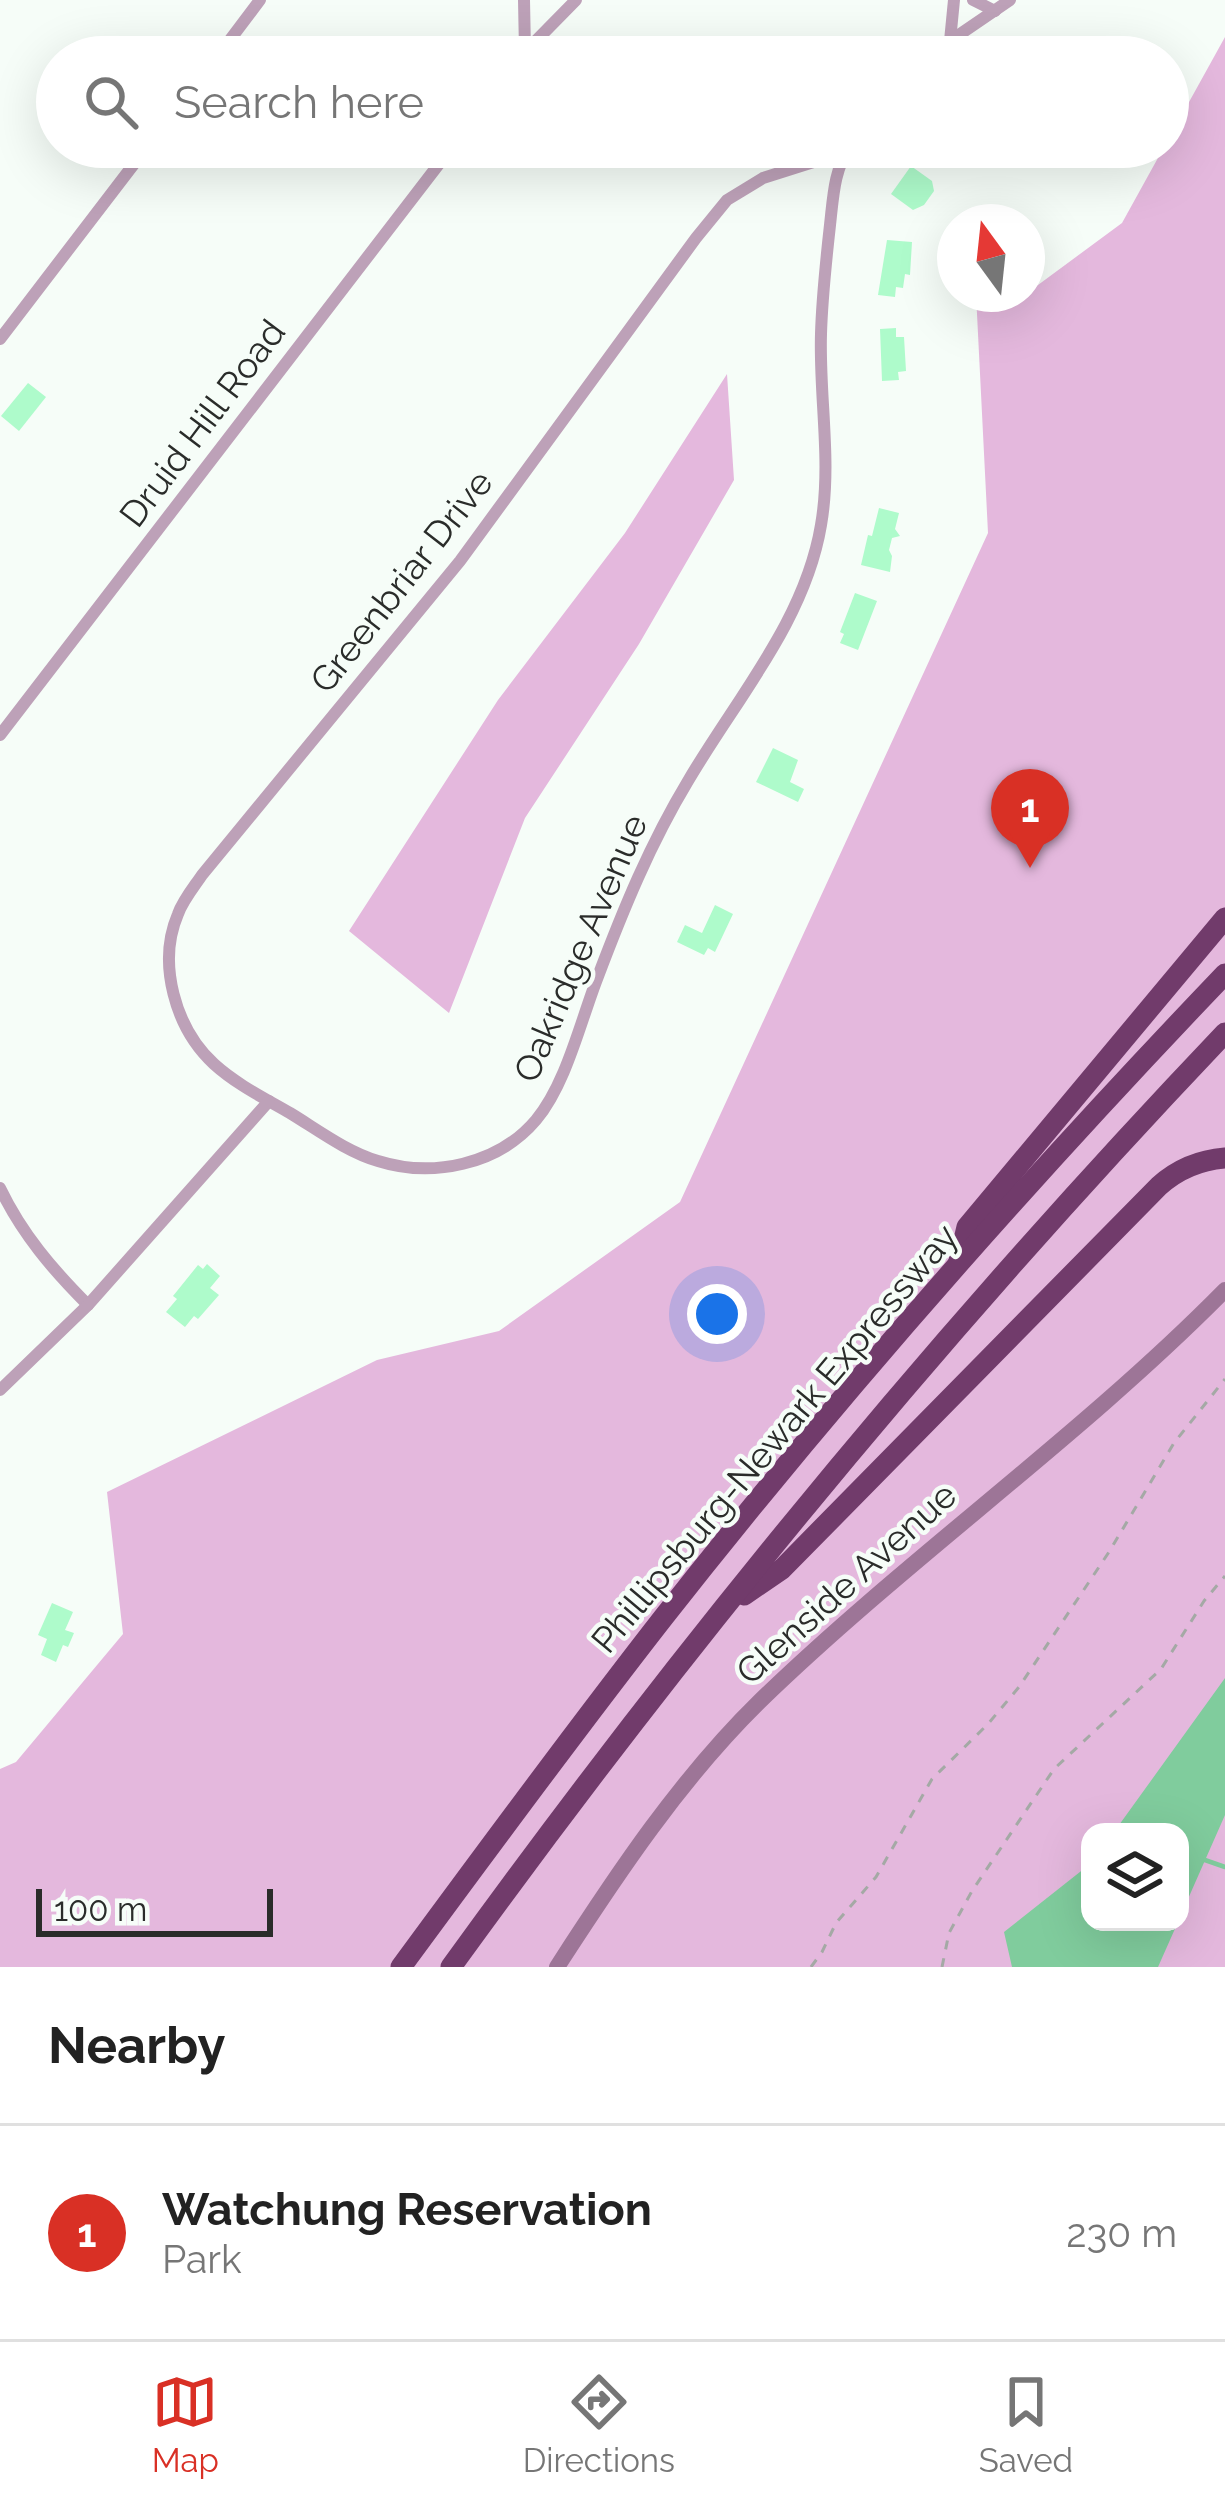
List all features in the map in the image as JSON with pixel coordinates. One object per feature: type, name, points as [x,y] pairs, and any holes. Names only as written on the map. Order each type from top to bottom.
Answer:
[{"type":"highway","points":[[958,1264],[967,1227],[1225,918]]},
{"type":"highway","name":"Phillipsburg-Newark Expressway","points":[[401,1967],[665,1616],[958,1264],[1225,974]]},
{"type":"highway","name":"Phillipsburg-Newark Expressway","points":[[452,1967],[594,1775],[910,1382],[1225,1033]]},
{"type":"highway","points":[[724,1609],[782,1568],[1159,1186],[1180,1170],[1225,1157]]},
{"type":"main road","name":"Glenside Avenue","points":[[557,1967],[672,1801],[759,1703],[1225,1291]]},
{"type":"street","points":[[233,36],[260,0]]},
{"type":"street","points":[[523,36],[524,0]]},
{"type":"street","points":[[541,36],[576,0]]},
{"type":"street","points":[[950,36],[954,0]]},
{"type":"street","points":[[973,0],[994,11]]},
{"type":"street","points":[[957,36],[1010,0]]},
{"type":"street","points":[[0,339],[131,168]]},
{"type":"street","name":"Druid Hill Road","points":[[0,735],[436,168]]},
{"type":"street","name":"Greenbriar Drive","points":[[269,1100],[218,1067],[185,1025],[168,963],[177,915],[187,897],[460,561],[727,200],[763,178],[792,168]]},
{"type":"street","name":"Oakridge Avenue","points":[[269,1100],[375,1161],[425,1169],[462,1165],[491,1154],[523,1133],[545,1108],[647,855],[806,586],[821,525],[826,478],[821,335],[834,187],[841,168]]},
{"type":"street","points":[[0,1390],[88,1305],[269,1100]]},
{"type":"street","points":[[0,1188],[15,1220],[88,1305]]},
{"type":"path","points":[[811,1967],[836,1923],[876,1877],[932,1779],[1019,1688],[1174,1443],[1225,1379]]},
{"type":"path","points":[[942,1967],[956,1919],[1054,1769],[1161,1669],[1225,1576]]},
{"type":"shaded area","points":[[1225,37],[1225,1967],[0,1967],[0,1769],[16,1762],[123,1634],[107,1492],[377,1360],[499,1331],[680,1202],[988,533],[977,312],[1045,312],[1045,280],[1122,223],[1152,168],[1189,168],[1189,102]]},
{"type":"shaded area","points":[[727,374],[734,480],[639,644],[525,818],[449,1013],[349,931],[498,700],[625,533]]},
{"type":"shaded area","points":[[1225,1678],[1225,1815],[1189,1897],[1189,1823],[1120,1823]]},
{"type":"shaded area","points":[[1081,1871],[1081,1931],[1174,1931],[1158,1967],[1012,1967],[1004,1932]]},
{"type":"building","points":[[910,168],[932,181],[934,191],[924,205],[913,210],[891,194]]},
{"type":"building","points":[[887,240],[912,242],[910,275],[905,274],[903,288],[896,287],[895,297],[878,295]]},
{"type":"building","points":[[896,328],[896,337],[904,337],[906,371],[898,372],[899,380],[882,381],[880,329]]},
{"type":"building","points":[[28,383],[46,397],[19,431],[1,416]]},
{"type":"building","points":[[879,508],[899,513],[895,529],[900,536],[892,538],[890,572],[861,565]]},
{"type":"building","points":[[855,593],[877,601],[858,650],[840,643]]},
{"type":"building","points":[[773,748],[798,760],[790,782],[804,789],[798,802],[756,782]]},
{"type":"building","points":[[715,905],[733,914],[715,952],[708,948],[704,955],[677,942],[685,925],[702,933]]},
{"type":"building","points":[[207,1264],[220,1276],[210,1288],[219,1295],[185,1327],[166,1312],[198,1265],[203,1269]]},
{"type":"building","points":[[52,1603],[73,1612],[65,1630],[74,1633],[56,1662],[41,1655],[47,1639],[38,1635]]},
{"type":"waterway","points":[[1202,1859],[1225,1867]]},
{"type":"place","name":"Watchung Reservation","points":[[1030,868]]}]
